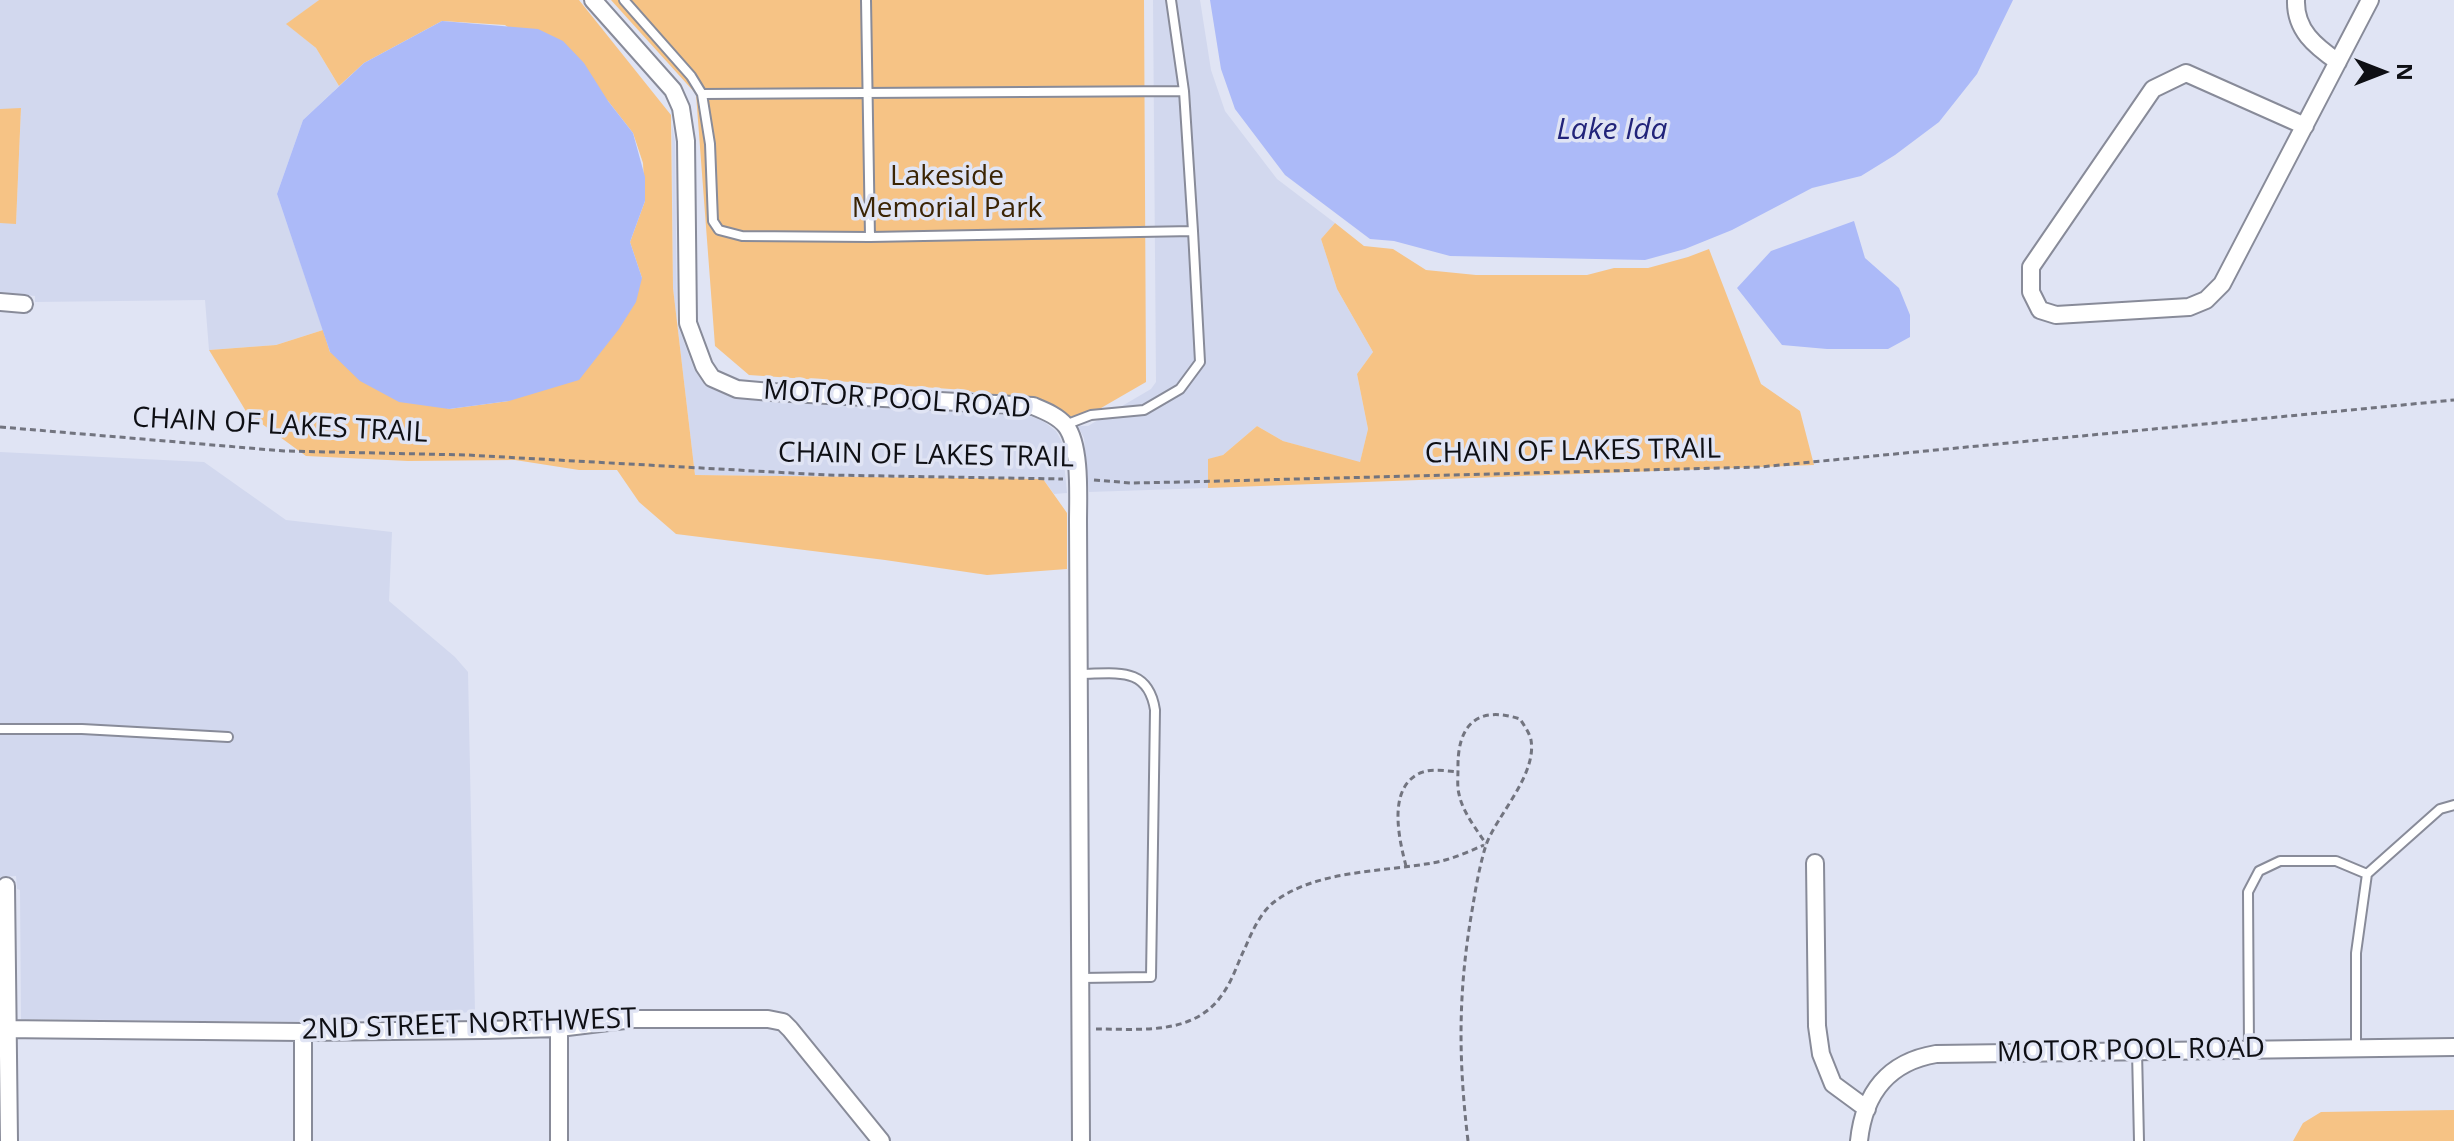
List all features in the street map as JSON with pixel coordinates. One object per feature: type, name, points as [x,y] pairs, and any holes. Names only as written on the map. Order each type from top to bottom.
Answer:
[{"type":"street","name":"MOTOR POOL ROAD","points":[[593,0],[673,90],[681,108],[686,141],[688,323],[704,366],[712,378],[737,389],[771,392],[1033,406],[1049,412],[1065,425],[1073,439],[1078,479],[1081,1141]]},
{"type":"street","points":[[2296,0],[2296,14],[2307,37],[2338,62]]},
{"type":"street","points":[[2305,126],[2186,73],[2153,89],[2031,267],[2031,292],[2040,310],[2056,315],[2189,307],[2206,300],[2222,284],[2305,126],[2370,0]]},
{"type":"street","points":[[0,302],[24,304]]},
{"type":"street","points":[[1815,863],[1817,1026],[1821,1054],[1833,1084],[1867,1109]]},
{"type":"street","points":[[6,886],[4,1029],[9,1141]]},
{"type":"street","name":"2ND STREET NORTHWEST","points":[[4,1029],[303,1032],[559,1028],[633,1019],[768,1019],[783,1022],[881,1141]]},
{"type":"street","points":[[559,1028],[559,1141]]},
{"type":"street","points":[[303,1032],[303,1141]]},
{"type":"street","name":"MOTOR POOL ROAD","points":[[1859,1141],[1860,1128],[1875,1089],[1896,1067],[1917,1057],[1936,1054],[2454,1047]]},
{"type":"lane","points":[[624,0],[691,76],[702,94],[710,144],[713,221],[719,230],[742,236],[870,237],[1193,231]]},
{"type":"lane","points":[[866,0],[870,237]]},
{"type":"lane","points":[[1065,425],[1091,415],[1144,410],[1180,389],[1200,362],[1184,91],[1171,0]]},
{"type":"lane","points":[[702,94],[1184,91]]},
{"type":"lane","points":[[1079,674],[1138,677],[1153,696],[1155,710],[1151,977],[1080,978]]},
{"type":"lane","points":[[0,729],[82,729],[228,737]]},
{"type":"lane","points":[[2356,1048],[2356,953],[2367,874],[2440,809],[2454,805]]},
{"type":"lane","points":[[2249,1049],[2248,892],[2259,871],[2280,861],[2336,861],[2367,874]]},
{"type":"lane","points":[[2137,1051],[2139,1141]]},
{"type":"path","name":"CHAIN OF LAKES TRAIL","points":[[0,427],[284,451],[467,455],[827,475],[1078,479],[1131,483],[1760,467],[2454,400]]},
{"type":"path","points":[[1468,1141],[1461,1079],[1459,1019],[1473,903],[1486,844],[1528,765],[1531,740],[1520,719],[1504,714],[1487,714],[1473,722],[1457,751],[1459,796],[1486,844]]},
{"type":"path","points":[[1406,867],[1398,818],[1401,798],[1408,783],[1419,774],[1432,770],[1458,772]]},
{"type":"path","points":[[1080,1028],[1148,1029],[1192,1021],[1208,1011],[1225,992],[1257,922],[1271,904],[1314,881],[1436,862],[1486,844]]},
{"type":"shaded area","points":[[0,0],[319,0],[287,24],[316,48],[339,86],[303,120],[277,194],[323,330],[276,345],[209,350],[205,300],[35,302],[35,296],[0,292],[0,223],[16,223],[21,109],[0,109]]},
{"type":"shaded area","points":[[1153,0],[1200,0],[1211,70],[1225,111],[1277,179],[1335,223],[1321,239],[1337,289],[1373,352],[1357,374],[1368,429],[1360,463],[1283,441],[1257,426],[1223,455],[1208,460],[1208,488],[1089,492],[1084,438],[1078,426],[1088,426],[1151,389],[1156,382]]},
{"type":"shaded area","points":[[672,124],[675,142],[677,322],[673,288]]},
{"type":"shaded area","points":[[677,323],[694,369],[705,386],[733,398],[1030,416],[1043,421],[1056,431],[1062,442],[1067,493],[1054,494],[1043,479],[695,475]]},
{"type":"shaded area","points":[[0,452],[204,462],[286,520],[392,532],[389,601],[455,657],[468,672],[475,1012],[303,1022],[21,1019],[20,890],[17,889],[16,876],[0,877]]},
{"type":"green space","points":[[319,0],[579,0],[671,115],[673,288],[695,475],[1043,479],[1067,513],[1067,569],[987,575],[676,534],[639,502],[617,470],[579,470],[515,460],[408,461],[306,456],[247,413],[209,350],[276,345],[323,330],[330,352],[449,409],[509,401],[642,278],[630,242],[645,201],[643,163],[633,133],[608,101],[505,25],[442,21],[364,63],[339,86],[316,48],[286,24]]},
{"type":"green space","name":"Lakeside Memorial Park","points":[[611,0],[1144,0],[1146,382],[1082,419],[965,390],[749,375],[715,346],[696,94]]},
{"type":"green space","points":[[21,108],[16,224],[0,223],[0,109]]},
{"type":"green space","points":[[1335,223],[1364,246],[1393,249],[1426,270],[1476,275],[1587,275],[1614,268],[1648,268],[1709,249],[1761,384],[1800,411],[1814,465],[1208,488],[1208,459],[1223,455],[1257,426],[1283,441],[1360,462],[1368,429],[1357,374],[1373,352],[1337,289],[1321,239]]},
{"type":"green space","points":[[2454,1110],[2454,1141],[2293,1141],[2303,1123],[2321,1112]]},
{"type":"water","name":"Lake Ida","points":[[1210,0],[2013,0],[1977,74],[1939,122],[1895,155],[1861,176],[1812,188],[1732,230],[1685,249],[1645,260],[1450,256],[1394,241],[1370,239],[1285,175],[1235,109],[1221,69]]},
{"type":"water","points":[[442,21],[538,29],[563,41],[584,63],[633,133],[645,177],[645,201],[630,242],[642,278],[636,302],[579,380],[509,401],[449,409],[399,402],[360,381],[330,352],[277,194],[303,120],[364,63]]},
{"type":"water","points":[[1854,221],[1865,258],[1899,288],[1910,315],[1910,337],[1888,349],[1782,345],[1737,288],[1771,251]]}]
